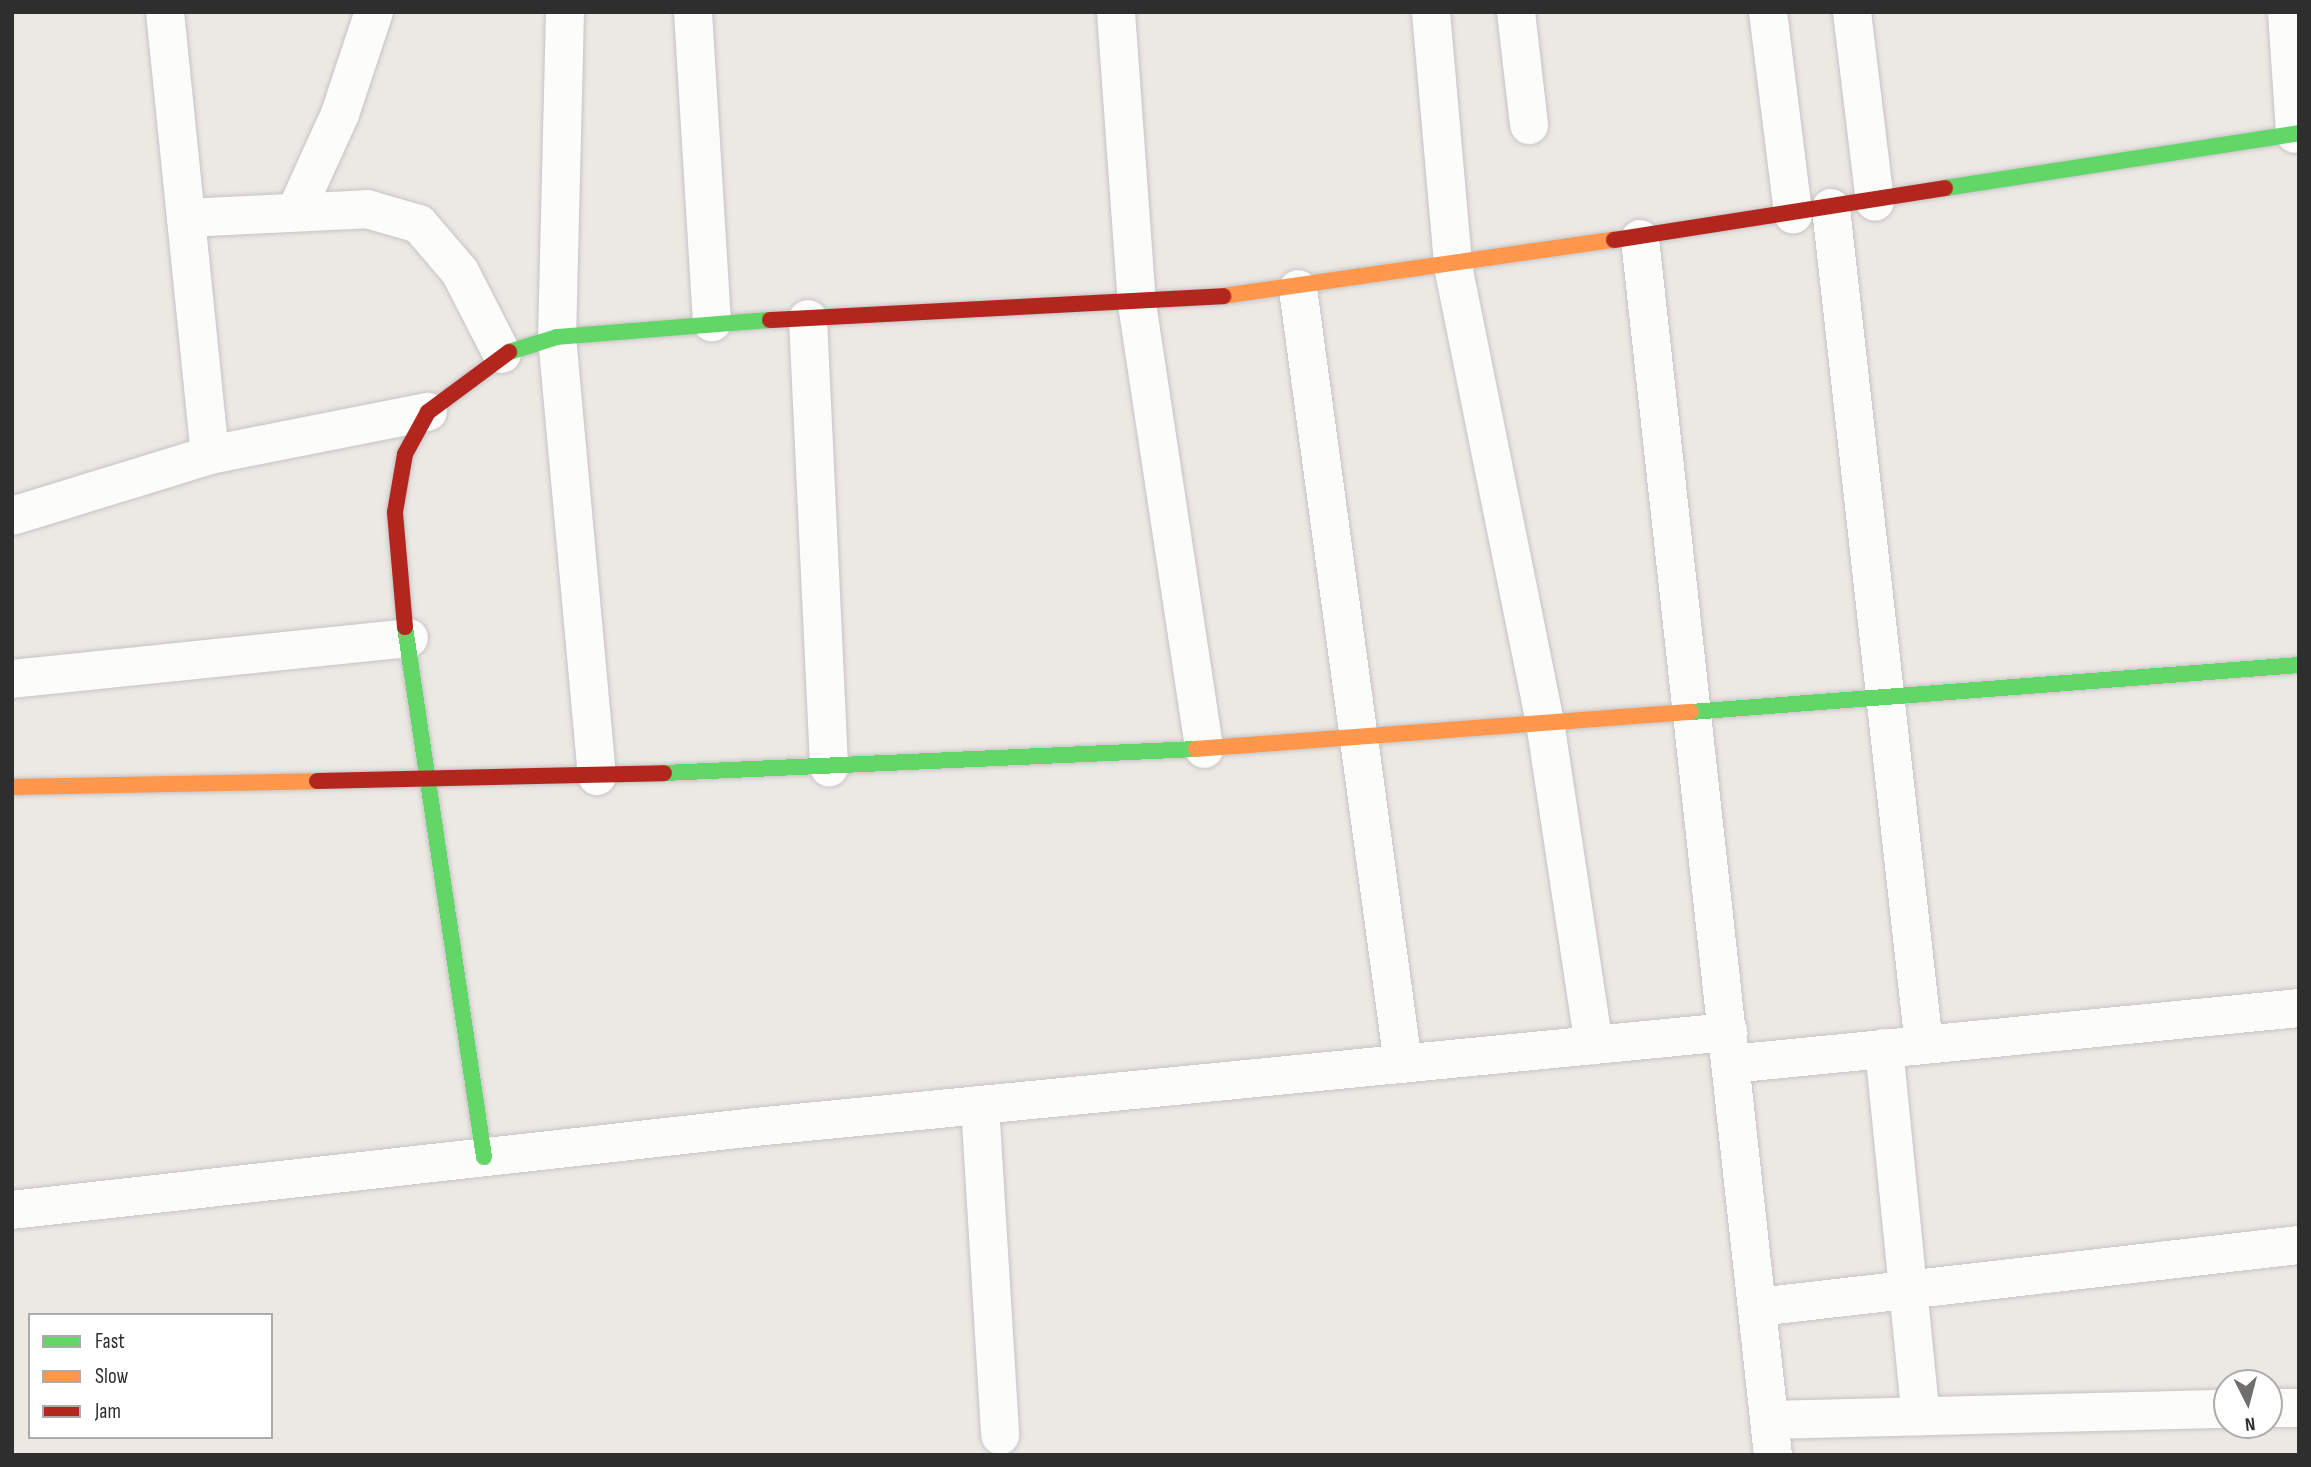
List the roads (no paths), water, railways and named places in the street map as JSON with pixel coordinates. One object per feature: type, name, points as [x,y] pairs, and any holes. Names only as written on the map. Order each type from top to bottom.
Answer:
[{"type":"street","points":[[165,12],[210,455]]},
{"type":"street","points":[[296,211],[340,114],[374,12]]},
{"type":"street","points":[[565,12],[557,337],[597,776]]},
{"type":"street","points":[[693,12],[712,322]]},
{"type":"street","points":[[1116,12],[1137,304],[1204,749]]},
{"type":"street","points":[[1431,12],[1453,266],[1545,722],[1594,1045]]},
{"type":"street","points":[[1516,12],[1529,125]]},
{"type":"street","points":[[1768,12],[1793,214]]},
{"type":"street","points":[[1852,12],[1875,202]]},
{"type":"street","points":[[484,1157],[433,781],[409,638],[395,512],[405,454],[428,412],[502,354],[557,337],[712,322],[1137,304],[1298,289],[1640,239],[2297,134],[2287,12]]},
{"type":"street","points":[[1831,208],[1924,1045]]},
{"type":"street","points":[[186,218],[367,209],[419,224],[460,272],[502,354]]},
{"type":"street","points":[[1640,239],[1771,1438],[1921,1416],[2213,1409]]},
{"type":"street","points":[[1298,289],[1354,738],[1403,1064]]},
{"type":"street","points":[[808,318],[829,768]]},
{"type":"street","points":[[12,516],[210,455],[428,412]]},
{"type":"street","points":[[12,679],[409,638]]},
{"type":"street","points":[[12,787],[597,776],[829,768],[1204,749],[1692,709],[2299,665]]},
{"type":"street","points":[[12,1210],[980,1105],[1594,1045],[1884,1048],[2299,1007]]},
{"type":"street","points":[[1884,1048],[1921,1416]]},
{"type":"street","points":[[980,1105],[1000,1435]]},
{"type":"street","points":[[1758,1307],[2299,1245]]}]
